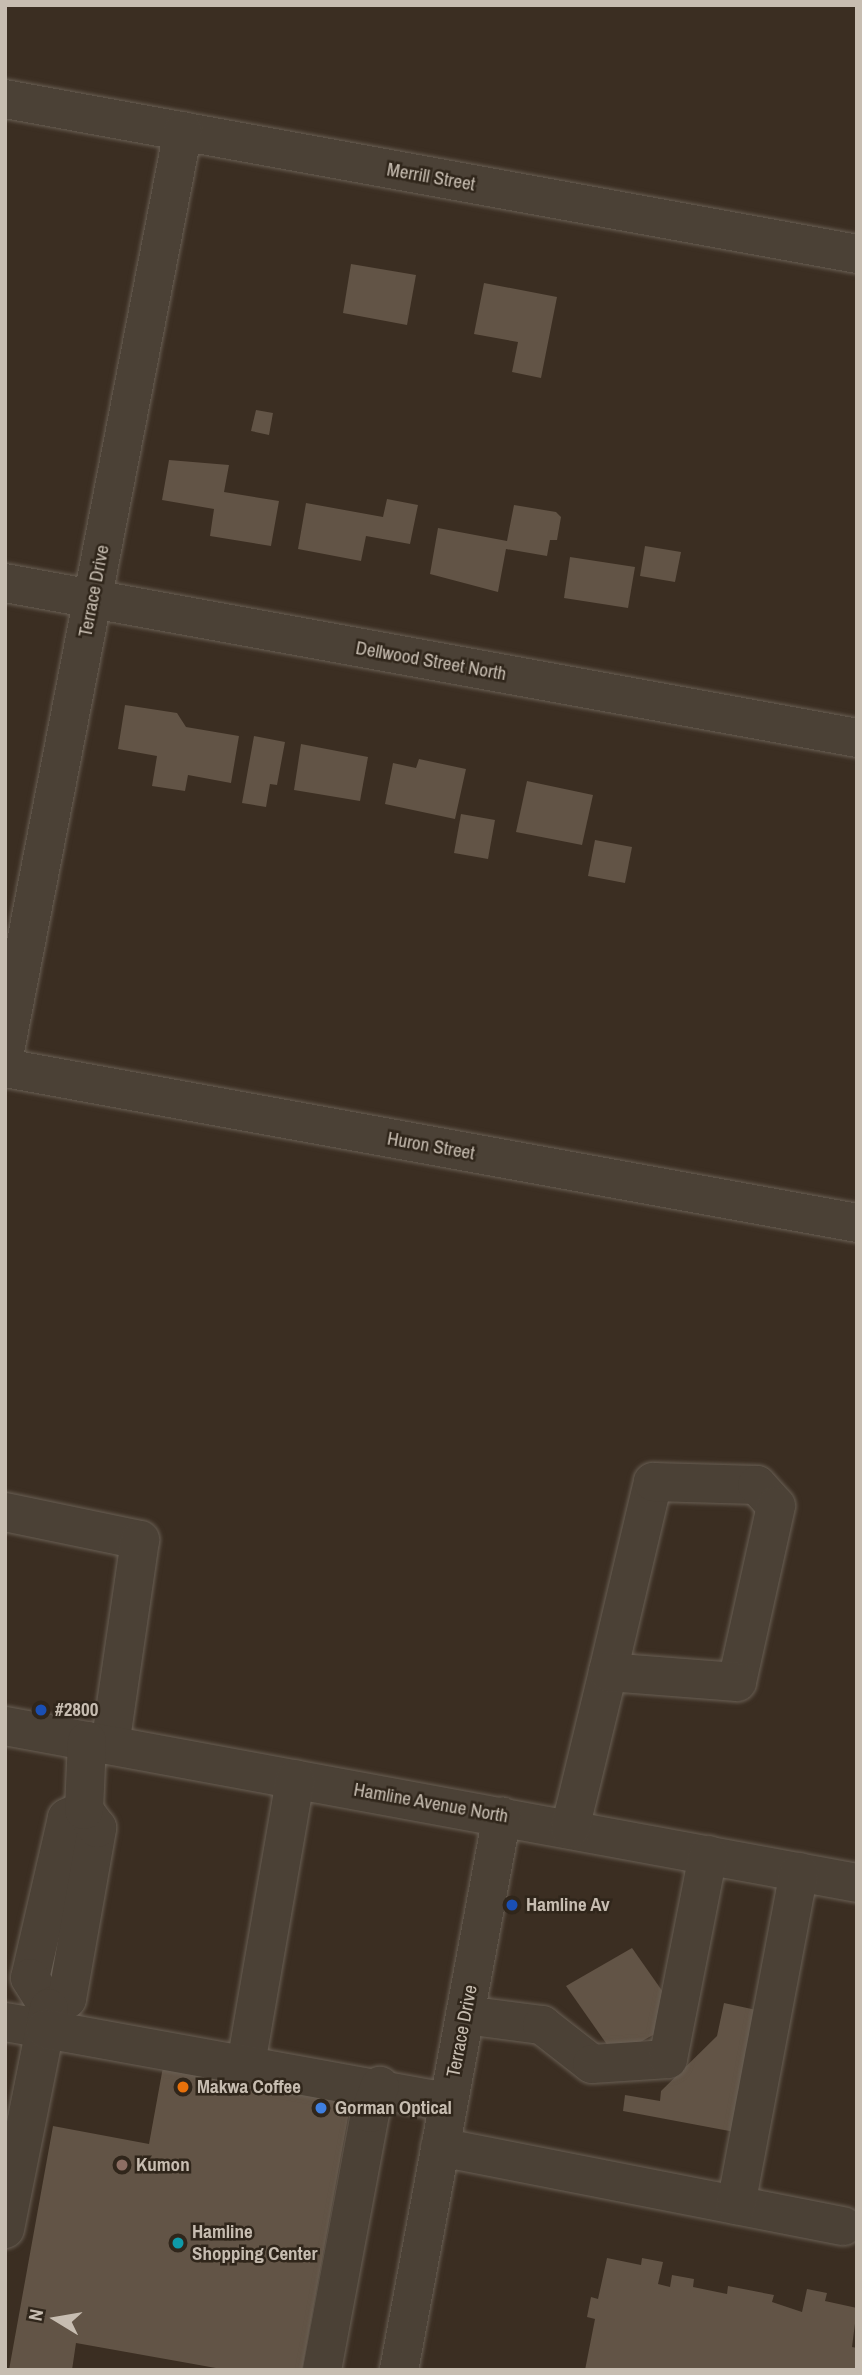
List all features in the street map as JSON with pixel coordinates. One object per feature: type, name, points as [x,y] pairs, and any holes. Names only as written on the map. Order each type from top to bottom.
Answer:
[{"type":"street","name":"Merrill Street","points":[[5,99],[857,254]]},
{"type":"street","name":"Terrace Drive","points":[[5,1051],[183,131]]},
{"type":"street","name":"Dellwood Street North","points":[[5,583],[857,738]]},
{"type":"street","name":"Huron Street","points":[[5,1068],[857,1223]]},
{"type":"street","points":[[570,1829],[653,1482],[757,1485],[776,1506],[737,1682],[608,1672]]},
{"type":"street","points":[[5,1512],[140,1540],[84,1810],[67,1818],[30,1978],[47,2018],[5,2229]]},
{"type":"street","name":"Hamline Avenue North","points":[[5,1726],[857,1883]]},
{"type":"street","points":[[246,2064],[295,1779]]},
{"type":"street","name":"Terrace Drive","points":[[399,2370],[502,1816]]},
{"type":"street","points":[[465,2015],[542,2025],[592,2064],[668,2060],[708,1855]]},
{"type":"street","points":[[736,2205],[799,1872]]},
{"type":"street","points":[[5,2022],[47,2018],[246,2064],[380,2086],[448,2102]]},
{"type":"street","points":[[322,2370],[370,2113],[380,2086]]},
{"type":"street","points":[[440,2147],[843,2226]]},
{"type":"building","points":[[351,264],[416,275],[407,325],[343,313]]},
{"type":"building","points":[[484,283],[557,297],[541,378],[512,372],[518,342],[474,334]]},
{"type":"building","points":[[256,410],[273,413],[269,435],[251,431]]},
{"type":"building","points":[[169,460],[229,465],[224,492],[279,501],[271,546],[210,536],[214,509],[162,500]]},
{"type":"building","points":[[387,499],[418,505],[410,544],[366,536],[361,561],[298,549],[306,503],[383,517]]},
{"type":"building","points":[[514,505],[556,512],[561,517],[557,540],[550,540],[547,556],[506,549],[498,592],[430,574],[438,528],[507,541]]},
{"type":"building","points":[[645,546],[681,552],[675,582],[640,576]]},
{"type":"building","points":[[570,557],[635,567],[628,608],[564,598]]},
{"type":"building","points":[[125,705],[177,713],[186,727],[239,736],[231,783],[188,775],[185,791],[152,786],[157,756],[118,749]]},
{"type":"building","points":[[254,736],[285,742],[277,785],[270,784],[266,807],[242,803]]},
{"type":"building","points":[[301,744],[368,757],[360,801],[294,790]]},
{"type":"building","points":[[419,759],[466,769],[455,819],[385,804],[393,763],[416,768]]},
{"type":"building","points":[[527,781],[593,795],[582,845],[516,832]]},
{"type":"building","points":[[461,814],[495,820],[488,859],[454,853]]},
{"type":"building","points":[[595,840],[632,847],[625,883],[588,876]]},
{"type":"building","points":[[632,1948],[682,2019],[615,2056],[566,1986]]},
{"type":"building","points":[[724,2003],[761,2011],[740,2133],[623,2111],[625,2095],[660,2101],[661,2091],[717,2036]]},
{"type":"building","name":"Hamline Shopping Center","points":[[163,2067],[351,2101],[302,2370],[227,2370],[76,2343],[72,2370],[9,2370],[53,2126],[149,2144]]},
{"type":"building","points":[[607,2258],[641,2265],[642,2258],[663,2262],[658,2284],[670,2287],[672,2275],[694,2279],[693,2287],[727,2294],[728,2286],[774,2295],[772,2302],[802,2312],[807,2289],[827,2293],[825,2301],[857,2308],[852,2347],[857,2348],[857,2369],[585,2370],[595,2319],[587,2317],[591,2297],[598,2299]]},
{"type":"place","name":"#2800","points":[[41,1710]]},
{"type":"place","name":"Hamline Av","points":[[512,1905]]},
{"type":"place","name":"Makwa Coffee","points":[[183,2087]]},
{"type":"place","name":"Gorman Optical","points":[[321,2108]]},
{"type":"place","name":"Kumon","points":[[122,2165]]},
{"type":"place","name":"Hamline Shopping Center","points":[[178,2243]]}]
